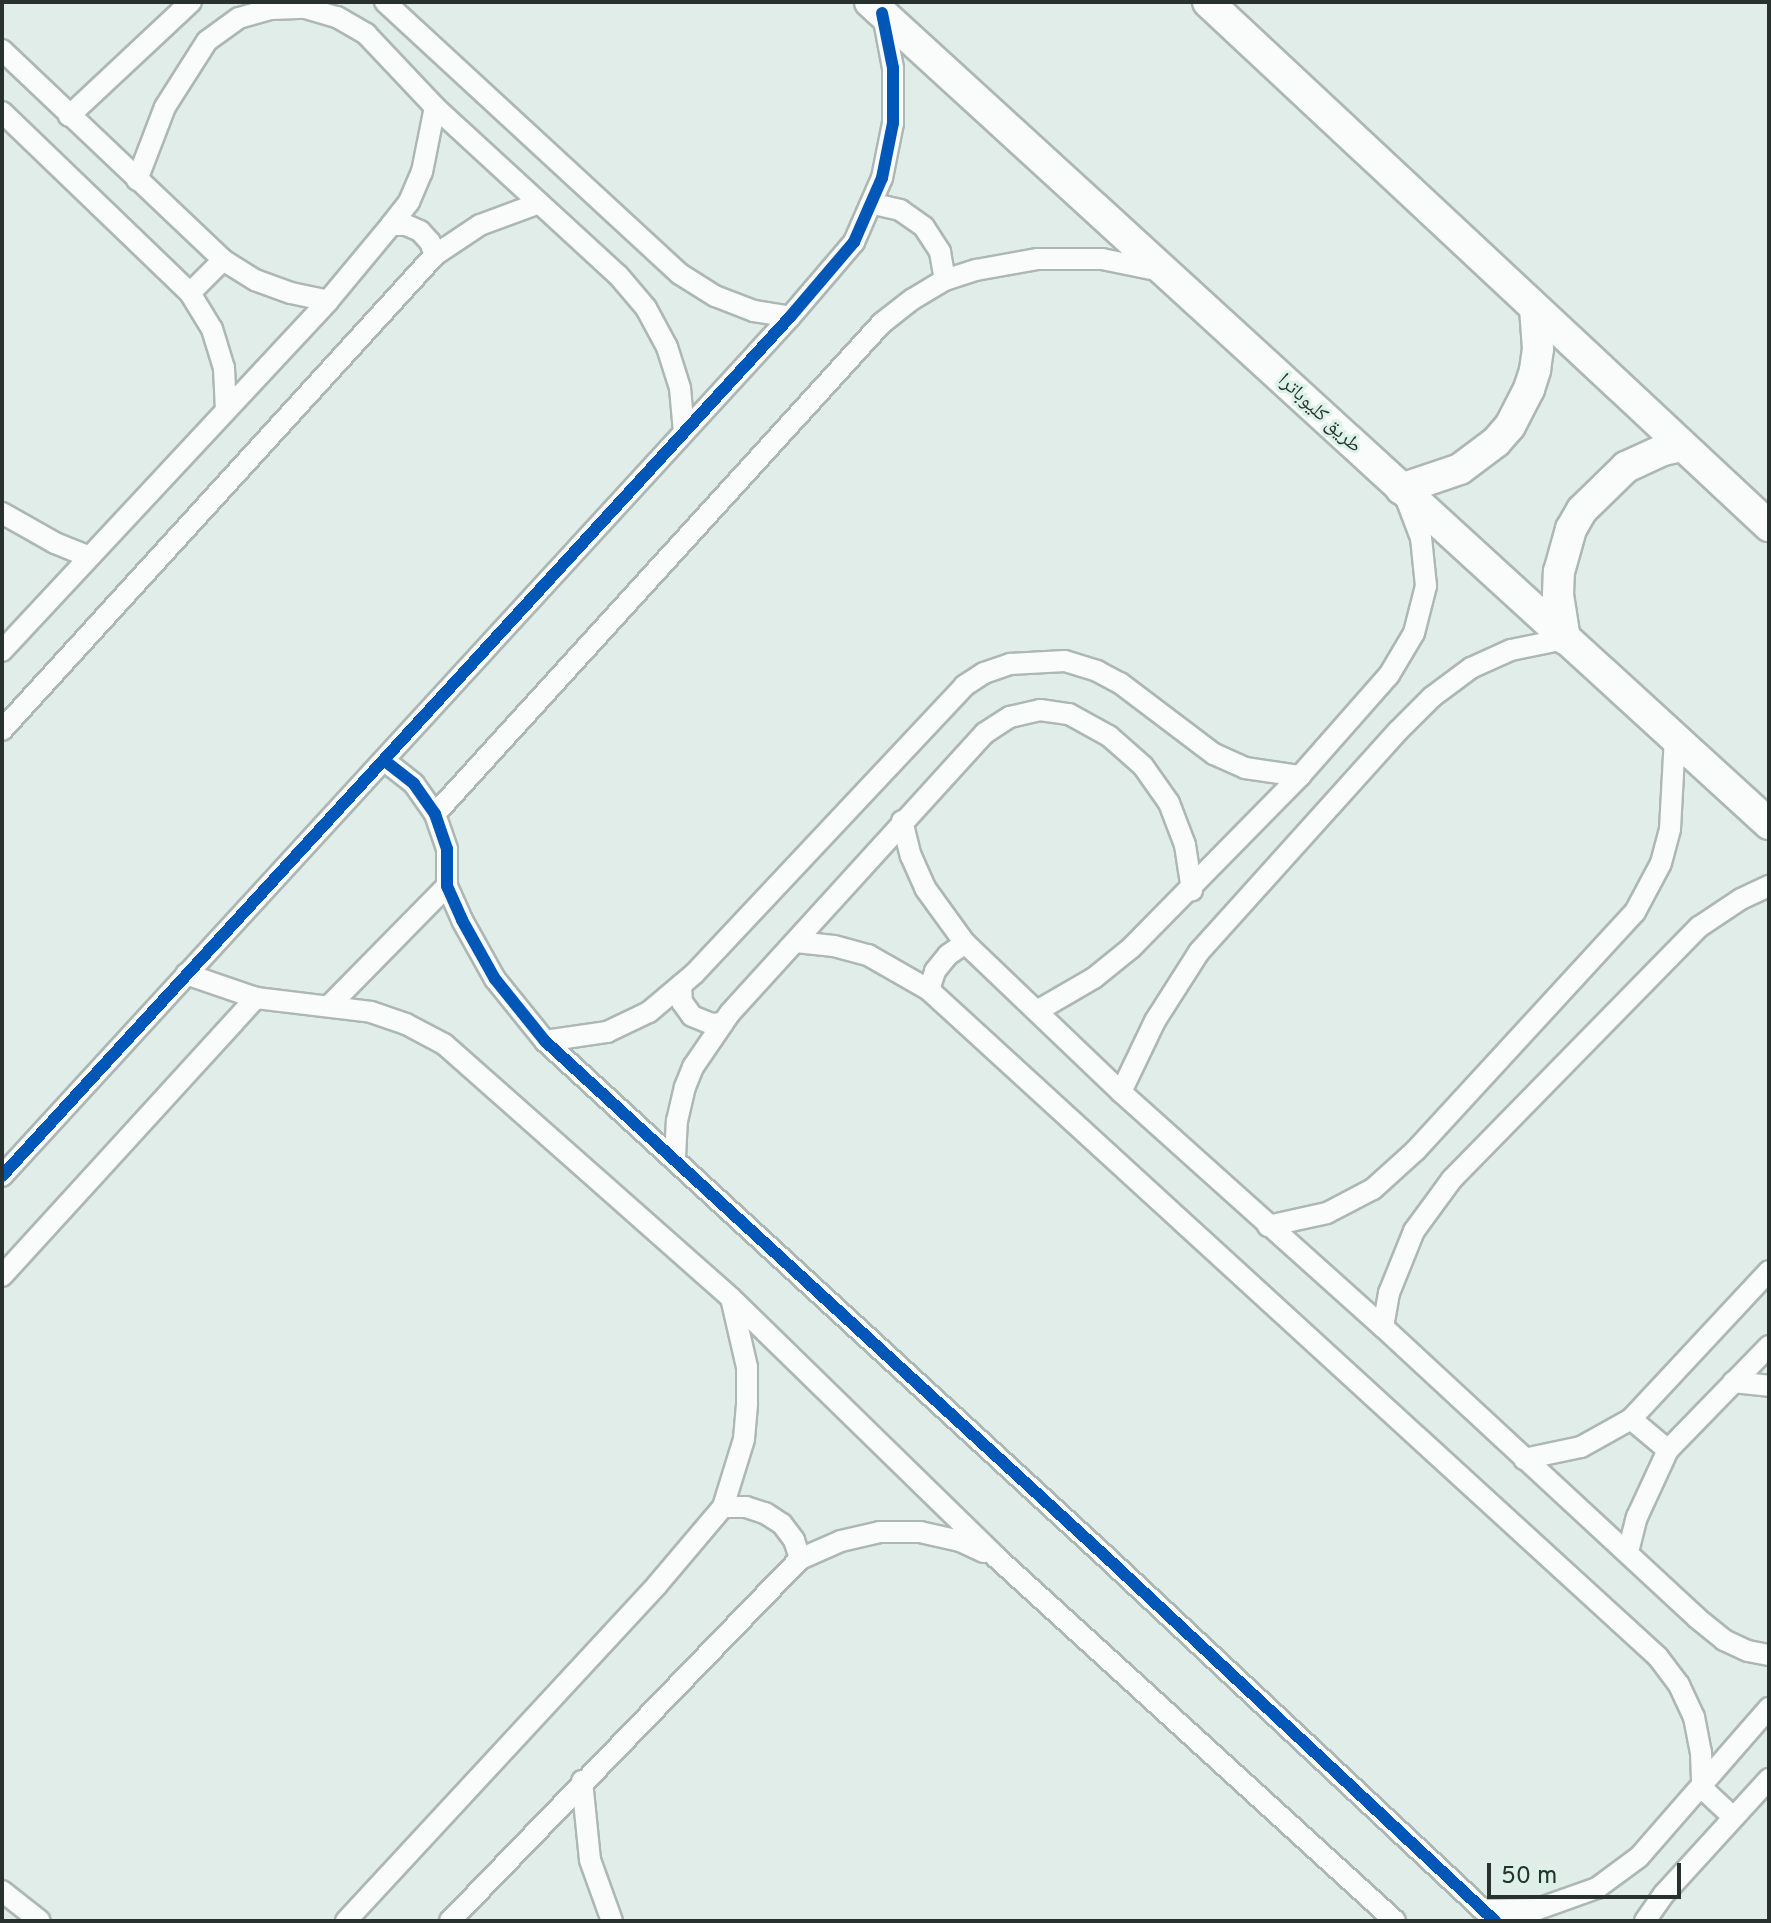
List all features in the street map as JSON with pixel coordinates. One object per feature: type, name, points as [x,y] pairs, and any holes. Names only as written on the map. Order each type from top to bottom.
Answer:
[{"type":"main road","points":[[1208,2],[1769,526]]},
{"type":"main road","name":"طريق كليوباترا","points":[[876,8],[1769,824]]},
{"type":"main road","points":[[1401,489],[1460,469],[1496,442],[1510,426],[1535,370],[1538,349],[1535,308]]},
{"type":"main road","points":[[1565,639],[1559,606],[1559,572],[1571,529],[1582,510],[1626,467],[1663,450],[1682,446]]},
{"type":"street","points":[[69,116],[191,2]]},
{"type":"street","points":[[385,2],[680,274],[715,296],[754,311],[790,317]]},
{"type":"street","points":[[2,1176],[385,761],[790,317],[854,242],[874,204],[889,150],[894,95],[876,8]]},
{"type":"street","points":[[137,180],[165,107],[207,41],[239,18],[271,9],[316,11],[337,17],[366,34],[435,107],[618,275],[646,308],[667,347],[676,374],[684,432]]},
{"type":"street","points":[[2,50],[223,260],[255,280],[291,293],[328,301]]},
{"type":"street","points":[[3,648],[328,301],[391,225],[409,202],[422,172],[435,107]]},
{"type":"street","points":[[2,112],[190,293],[212,329],[224,368],[226,410]]},
{"type":"street","points":[[2,730],[435,255],[480,225],[539,203]]},
{"type":"street","points":[[874,204],[900,210],[924,227],[940,252],[945,280]]},
{"type":"street","points":[[391,225],[406,225],[420,231],[435,255]]},
{"type":"street","points":[[435,814],[882,323],[945,280],[1007,263],[1054,258],[1102,259],[1164,272]]},
{"type":"street","points":[[190,293],[223,260]]},
{"type":"street","points":[[1037,1011],[1094,978],[1192,890],[1300,776],[1389,675],[1414,633],[1426,586],[1426,562],[1421,538],[1401,489]]},
{"type":"street","points":[[2,513],[55,543],[88,556]]},
{"type":"street","points":[[1121,1092],[1155,1021],[1199,952],[1415,714],[1451,681],[1493,657],[1540,642],[1565,639]]},
{"type":"street","points":[[545,1041],[579,1039],[631,1022],[681,985],[964,686],[984,673],[1010,664],[1065,661],[1097,671],[1120,683],[1214,754],[1245,768],[1300,776]]},
{"type":"street","points":[[675,1157],[677,1121],[685,1087],[693,1067],[723,1023],[902,821],[985,733],[1010,717],[1040,710],[1069,714],[1109,736],[1151,778],[1169,803],[1185,845],[1192,890]]},
{"type":"street","points":[[1268,1226],[1327,1213],[1373,1189],[1416,1150],[1635,912],[1661,863],[1670,829],[1675,738]]},
{"type":"street","points":[[385,761],[414,784],[435,814],[447,849],[447,886],[495,979],[545,1041],[675,1157],[1489,1916],[1538,1909],[1597,1888],[1639,1857],[1769,1708]]},
{"type":"street","points":[[902,821],[911,856],[925,888],[965,943],[1121,1092],[1724,1640],[1748,1651],[1769,1655]]},
{"type":"street","points":[[330,1005],[447,886]]},
{"type":"street","points":[[1383,1327],[1398,1264],[1414,1231],[1452,1179],[1699,927],[1741,899],[1769,886]]},
{"type":"street","points":[[796,942],[834,946],[868,955],[929,990],[1658,1657],[1679,1685],[1694,1717],[1701,1752],[1702,1788],[1732,1816]]},
{"type":"street","points":[[929,990],[941,963],[965,943]]},
{"type":"street","points":[[186,974],[256,998],[330,1005],[383,1016],[444,1044],[731,1298],[996,1557],[1395,1921]]},
{"type":"street","points":[[681,985],[682,1002],[692,1016],[712,1024],[723,1023]]},
{"type":"street","points":[[2,1276],[256,998]]},
{"type":"street","points":[[1524,1459],[1581,1447],[1631,1419],[1769,1271]]},
{"type":"street","points":[[346,1921],[657,1585],[723,1507],[744,1439],[747,1403],[743,1344],[731,1298]]},
{"type":"street","points":[[1628,1552],[1637,1517],[1668,1450],[1769,1346]]},
{"type":"street","points":[[1733,1382],[1769,1386]]},
{"type":"street","points":[[1631,1419],[1668,1450]]},
{"type":"street","points":[[723,1507],[746,1507],[765,1513],[782,1524],[794,1540],[800,1559]]},
{"type":"street","points":[[450,1921],[582,1781],[800,1559],[841,1541],[880,1532],[920,1532],[960,1541],[996,1557]]},
{"type":"street","points":[[1645,1921],[1732,1816],[1769,1779]]},
{"type":"street","points":[[582,1781],[590,1860],[612,1921]]},
{"type":"street","points":[[2,1891],[40,1921]]},
{"type":"cycle path","points":[[2,1176],[790,317],[854,242],[882,178],[893,123],[893,68],[882,13]]},
{"type":"cycle path","points":[[385,761],[414,784],[435,814],[447,849],[447,886],[462,920],[495,979],[545,1041],[1104,1555],[1495,1921]]}]
